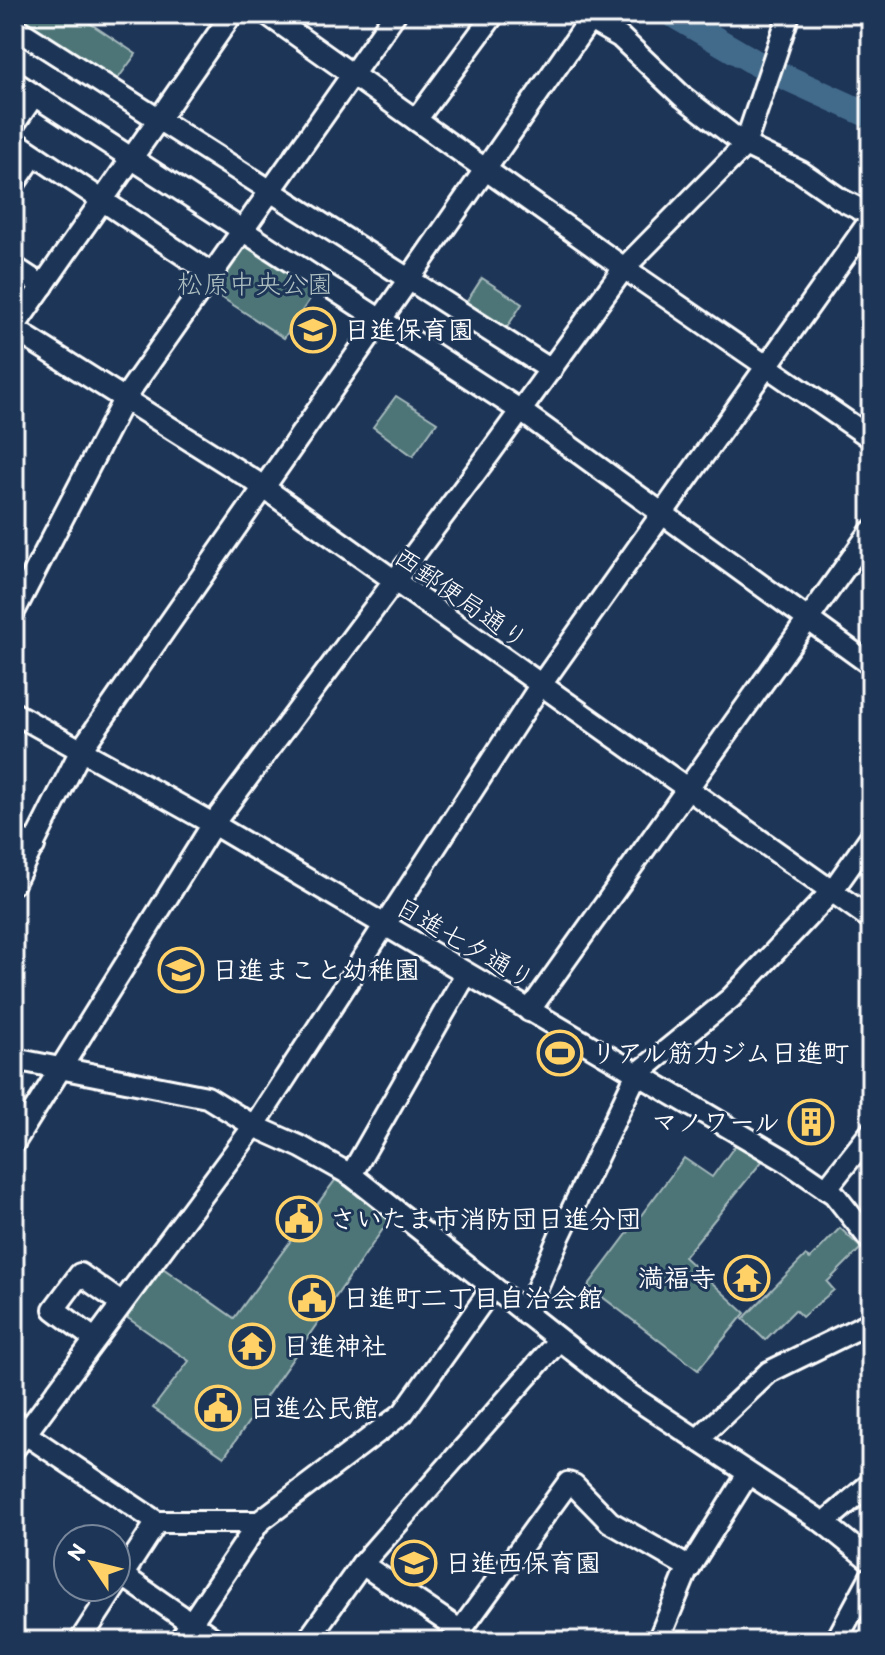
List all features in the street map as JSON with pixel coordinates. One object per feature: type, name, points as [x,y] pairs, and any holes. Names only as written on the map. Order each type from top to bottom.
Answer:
[{"type":"street","points":[[14,328],[232,14]]},
{"type":"street","points":[[267,14],[624,268],[871,438]]},
{"type":"street","points":[[14,612],[124,399],[395,14]]},
{"type":"street","points":[[416,120],[494,14]]},
{"type":"street","points":[[14,1143],[213,824],[624,268],[745,145],[789,14]]},
{"type":"street","points":[[14,883],[81,750],[588,22],[620,37],[683,97],[745,145],[801,172],[871,217],[540,686],[254,1126],[94,1339],[17,1434],[157,1522],[259,1522]]},
{"type":"street","points":[[14,27],[551,370]]},
{"type":"street","points":[[14,82],[521,411],[871,665]]},
{"type":"street","points":[[14,124],[34,95]]},
{"type":"street","points":[[14,141],[212,274]]},
{"type":"street","points":[[14,184],[34,155]]},
{"type":"street","points":[[14,267],[43,286]]},
{"type":"street","name":"西郵便局通り","points":[[14,328],[263,488],[871,919]]},
{"type":"street","points":[[529,1011],[871,531]]},
{"type":"street","name":"日進七夕通り","points":[[14,713],[213,824],[786,1161],[834,1194],[871,1241]]},
{"type":"street","points":[[14,836],[34,846]]},
{"type":"street","points":[[526,1314],[636,1075],[731,998],[832,891],[871,836]]},
{"type":"street","points":[[351,1175],[466,974]]},
{"type":"street","points":[[14,1059],[207,1097],[254,1126],[301,1147],[351,1175],[627,1393],[824,1523],[871,1561]]},
{"type":"street","points":[[826,1189],[871,1132]]},
{"type":"street","points":[[94,1339],[54,1309],[80,1274],[121,1303]]},
{"type":"street","points":[[179,1641],[259,1522],[403,1413],[492,1288]]},
{"type":"street","points":[[697,1440],[769,1372],[871,1322]]},
{"type":"street","points":[[307,1641],[362,1564],[558,1341]]},
{"type":"street","points":[[658,1641],[690,1568],[748,1474]]},
{"type":"street","points":[[362,1564],[457,1636],[568,1483],[574,1485],[610,1522],[690,1568]]},
{"type":"street","points":[[824,1523],[871,1483]]},
{"type":"street","points":[[132,1561],[157,1522]]},
{"type":"street","points":[[836,1641],[871,1576]]},
{"type":"street","points":[[132,1591],[217,1641]]},
{"type":"street","points":[[80,1641],[105,1603]]},
{"type":"green space","points":[[30,14],[76,14],[136,54],[114,84],[21,27]]},
{"type":"green space","name":"松原中央公園","points":[[243,240],[316,290],[284,338],[210,290]]},
{"type":"green space","points":[[482,278],[522,304],[502,335],[462,309]]},
{"type":"green space","points":[[396,396],[437,422],[413,456],[373,427]]},
{"type":"green space","points":[[737,1143],[764,1159],[684,1257],[745,1313],[698,1370],[588,1286],[684,1158],[712,1177]]},
{"type":"green space","points":[[336,1179],[390,1219],[224,1457],[153,1408],[189,1361],[122,1314],[157,1264],[234,1318]]},
{"type":"green space","points":[[840,1228],[861,1248],[827,1282],[834,1290],[802,1317],[795,1310],[765,1340],[743,1319],[805,1256],[810,1259]]},
{"type":"waterway","points":[[672,14],[763,67],[871,116]]},
{"type":"place","name":"日進保育園","points":[[313,330]]},
{"type":"place","name":"日進まこと幼稚園","points":[[181,970]]},
{"type":"place","name":"リアル筋力ジム日進町","points":[[560,1053]]},
{"type":"place","name":"マノワール","points":[[811,1122]]},
{"type":"place","name":"さいたま市消防団日進分団","points":[[299,1219]]},
{"type":"place","name":"満福寺","points":[[747,1278]]},
{"type":"place","name":"日進町二丁目自治会館","points":[[312,1298]]},
{"type":"place","name":"日進神社","points":[[252,1346]]},
{"type":"place","name":"日進公民館","points":[[218,1408]]},
{"type":"place","name":"日進西保育園","points":[[414,1563]]}]
